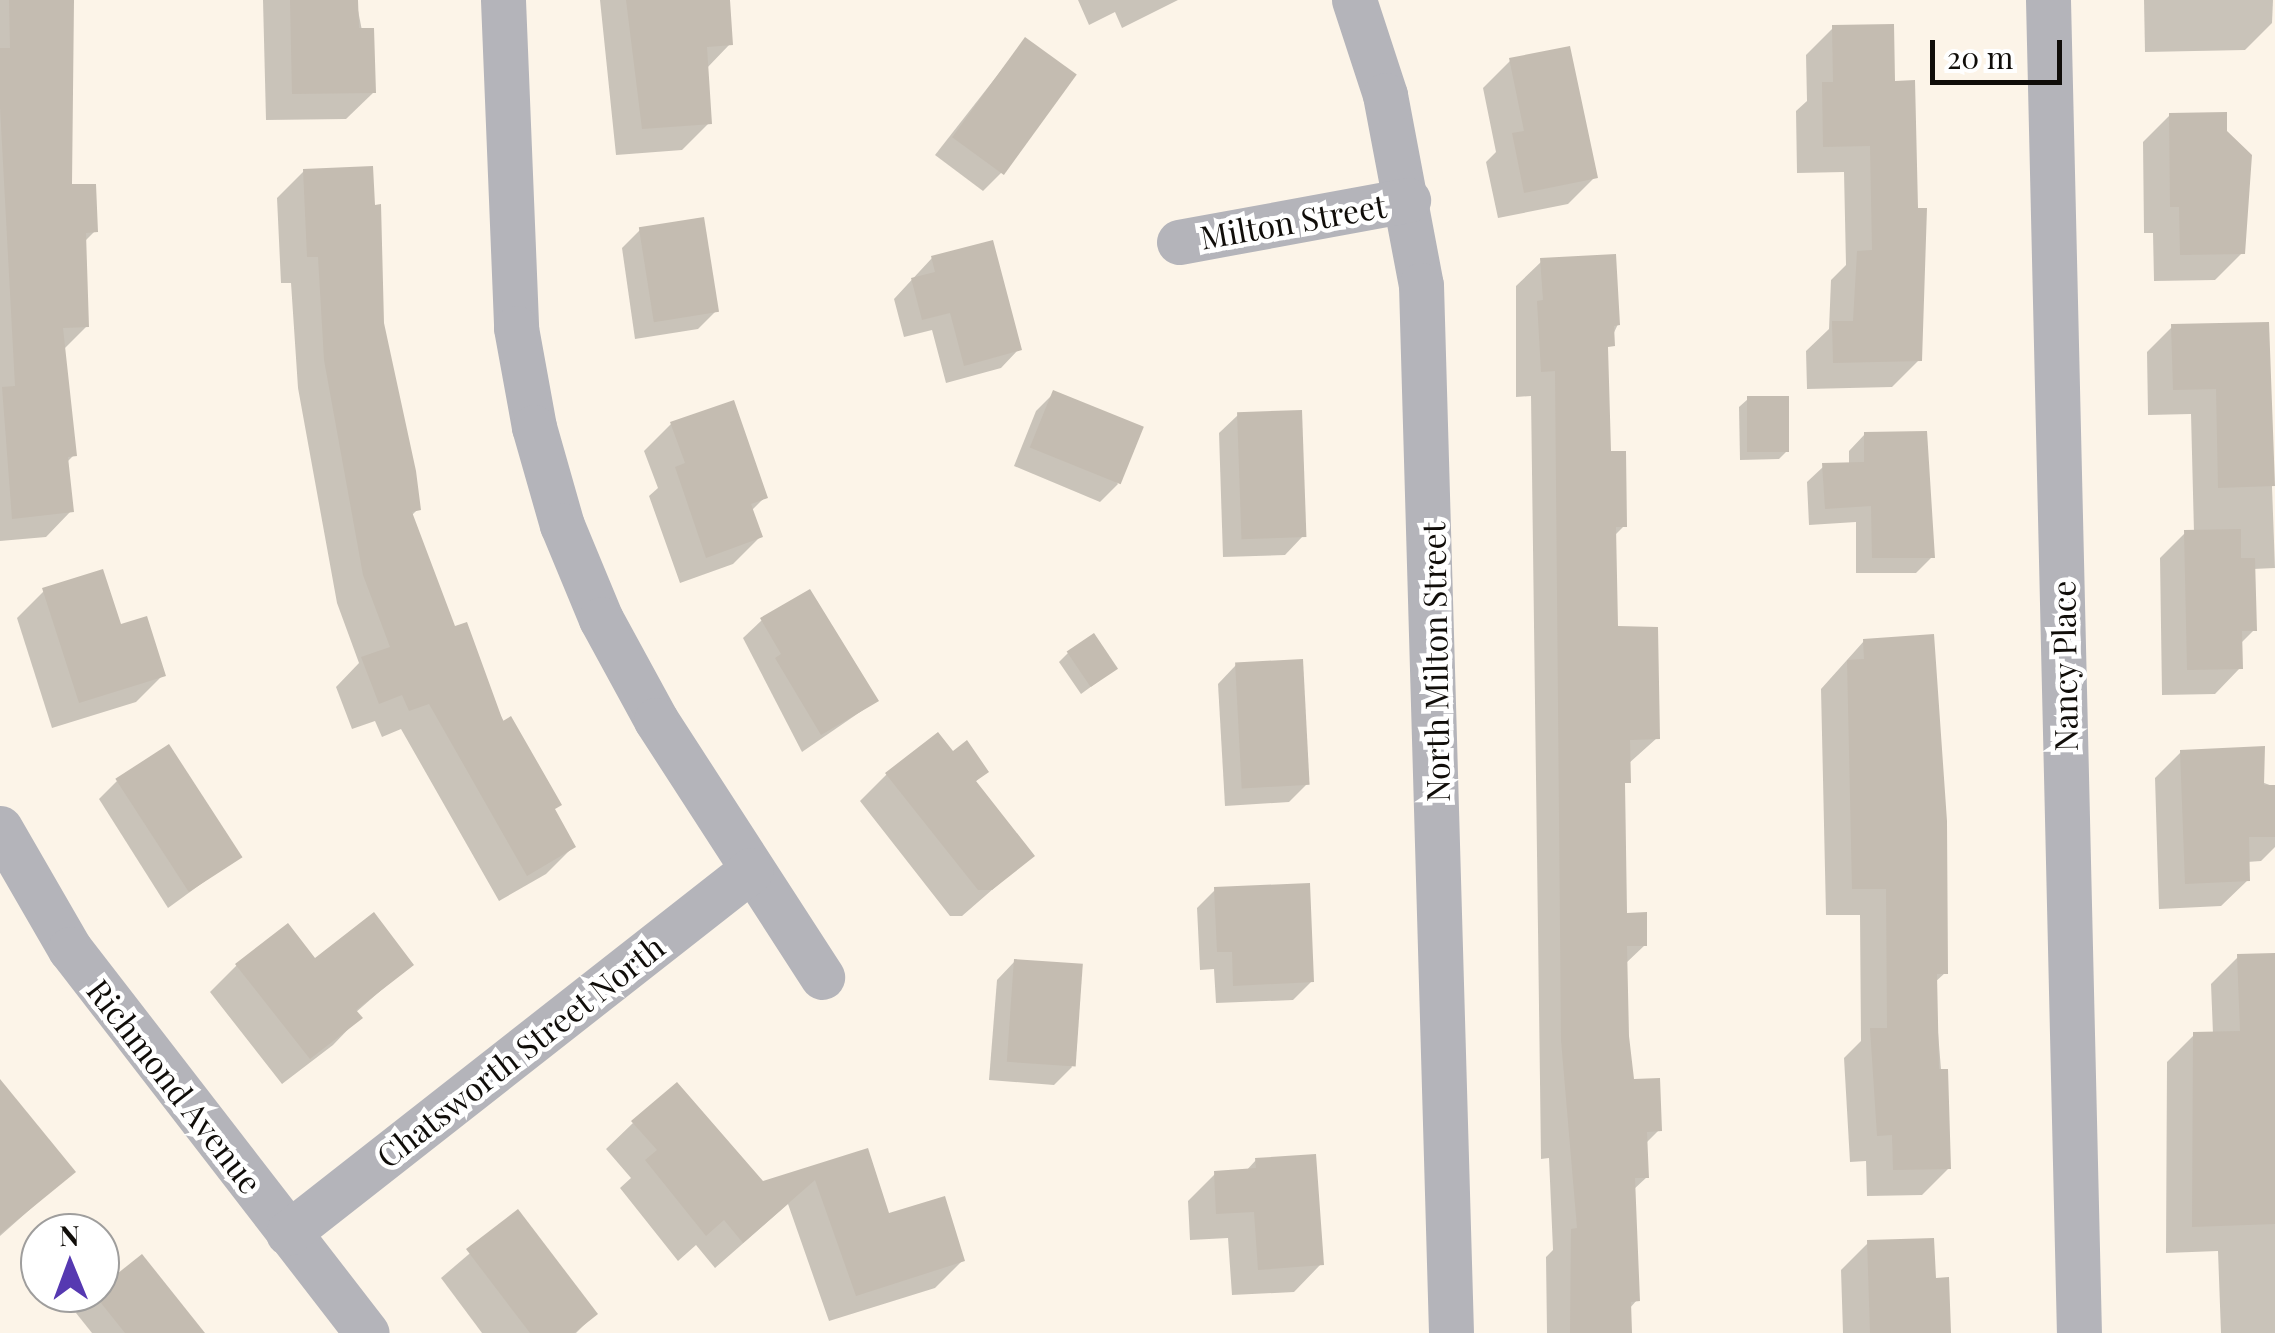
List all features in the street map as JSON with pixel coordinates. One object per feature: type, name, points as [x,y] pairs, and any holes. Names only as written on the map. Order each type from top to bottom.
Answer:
[{"type":"street","points":[[502,0],[512,277],[538,444],[601,618],[751,870],[822,977]]},
{"type":"street","name":"North Milton Street","points":[[1354,0],[1408,200],[1429,402],[1451,1333]]},
{"type":"street","name":"Nancy Place","points":[[2048,0],[2080,1333]]},
{"type":"street","name":"Milton Street","points":[[1178,242],[1408,200]]},
{"type":"street","name":"Richmond Avenue","points":[[0,828],[70,950],[367,1333]]},
{"type":"street","name":"Chatsworth Street North","points":[[288,1233],[751,870]]},
{"type":"building","points":[[9,0],[74,0],[72,184],[96,184],[98,232],[86,233],[89,327],[63,328],[77,456],[68,457],[74,512],[12,519],[2,387],[15,386],[0,107],[0,48],[10,48]]},
{"type":"building","points":[[290,0],[358,0],[359,28],[374,28],[376,93],[292,94]]},
{"type":"building","points":[[626,0],[730,0],[733,45],[707,47],[712,124],[642,129]]},
{"type":"building","points":[[1894,24],[1895,81],[1915,80],[1918,208],[1927,208],[1922,361],[1833,363],[1832,321],[1853,321],[1857,251],[1872,250],[1870,146],[1823,147],[1822,82],[1833,82],[1832,25]]},
{"type":"building","points":[[1025,37],[1077,75],[1004,175],[952,137]]},
{"type":"building","points":[[1570,46],[1598,178],[1524,193],[1512,133],[1524,131],[1509,58]]},
{"type":"building","points":[[2227,112],[2227,131],[2252,155],[2245,254],[2180,255],[2179,207],[2170,207],[2169,113]]},
{"type":"building","points":[[373,166],[375,205],[381,204],[384,323],[421,510],[412,512],[455,626],[467,622],[503,721],[511,716],[562,805],[555,809],[576,847],[527,876],[429,704],[409,711],[402,695],[379,704],[361,657],[390,647],[363,575],[324,360],[318,257],[307,257],[303,169]]},
{"type":"building","points":[[704,217],[719,312],[654,322],[639,227]]},
{"type":"building","points":[[993,240],[1022,350],[964,366],[950,313],[922,320],[911,278],[935,272],[931,256]]},
{"type":"building","points":[[1616,254],[1620,325],[1614,326],[1615,346],[1608,347],[1611,451],[1626,451],[1627,527],[1616,527],[1618,626],[1658,627],[1660,739],[1630,740],[1631,783],[1625,783],[1627,913],[1647,912],[1647,946],[1627,946],[1629,1036],[1634,1079],[1660,1078],[1662,1131],[1647,1132],[1649,1178],[1635,1178],[1640,1301],[1631,1302],[1632,1333],[1570,1333],[1571,1229],[1577,1228],[1561,1040],[1555,371],[1541,372],[1537,301],[1543,300],[1540,258]]},
{"type":"building","points":[[2269,322],[2275,486],[2218,488],[2216,389],[2173,390],[2171,324]]},
{"type":"building","points":[[1053,390],[1144,427],[1121,484],[1030,447]]},
{"type":"building","points":[[1747,396],[1789,396],[1789,452],[1747,452]]},
{"type":"building","points":[[734,400],[768,498],[751,504],[763,537],[706,558],[675,467],[685,463],[670,422]]},
{"type":"building","points":[[1302,410],[1306,537],[1241,539],[1237,412]]},
{"type":"building","points":[[1927,431],[1935,558],[1872,558],[1871,506],[1825,509],[1822,463],[1864,462],[1864,432]]},
{"type":"building","points":[[2241,529],[2241,558],[2255,558],[2257,631],[2242,631],[2243,669],[2187,670],[2184,530]]},
{"type":"building","points":[[103,569],[121,624],[147,616],[166,676],[79,703],[42,588]]},
{"type":"building","points":[[810,589],[879,701],[821,735],[775,658],[781,654],[760,618]]},
{"type":"building","points":[[1094,633],[1118,669],[1091,687],[1067,651]]},
{"type":"building","points":[[1934,634],[1947,821],[1948,974],[1937,974],[1939,1069],[1948,1069],[1951,1169],[1893,1170],[1892,1135],[1877,1136],[1870,1028],[1887,1028],[1886,889],[1852,889],[1847,660],[1864,659],[1863,639]]},
{"type":"building","points":[[1303,659],[1310,785],[1242,788],[1235,663]]},
{"type":"building","points":[[938,732],[953,751],[967,740],[989,772],[976,781],[1035,856],[992,890],[978,890],[885,773]]},
{"type":"building","points":[[169,744],[243,857],[189,892],[115,779]]},
{"type":"building","points":[[2265,746],[2264,785],[2275,785],[2275,837],[2249,837],[2250,881],[2185,884],[2180,750]]},
{"type":"building","points":[[1310,883],[1314,982],[1233,986],[1232,952],[1217,952],[1214,887]]},
{"type":"building","points":[[374,912],[414,965],[356,1010],[363,1018],[310,1059],[235,964],[288,923],[315,958]]},
{"type":"building","points":[[2275,953],[2275,1224],[2192,1227],[2193,1032],[2240,1031],[2237,954]]},
{"type":"building","points":[[1014,959],[1083,964],[1076,1067],[1007,1062]]},
{"type":"building","points":[[0,1079],[76,1172],[26,1213],[20,1213],[20,1218],[0,1234]]},
{"type":"building","points":[[677,1082],[763,1181],[868,1148],[889,1213],[945,1196],[965,1261],[856,1296],[815,1180],[743,1243],[724,1220],[706,1236],[645,1160],[657,1150],[631,1121]]},
{"type":"building","points":[[1316,1154],[1324,1265],[1258,1270],[1254,1212],[1216,1214],[1214,1171],[1256,1168],[1255,1158]]},
{"type":"building","points":[[518,1209],[598,1314],[574,1333],[530,1333],[466,1249]]},
{"type":"building","points":[[1934,1238],[1936,1278],[1949,1277],[1951,1333],[1870,1333],[1867,1240]]},
{"type":"building","points":[[142,1254],[205,1333],[125,1333],[109,1313],[120,1313],[120,1272]]}]
